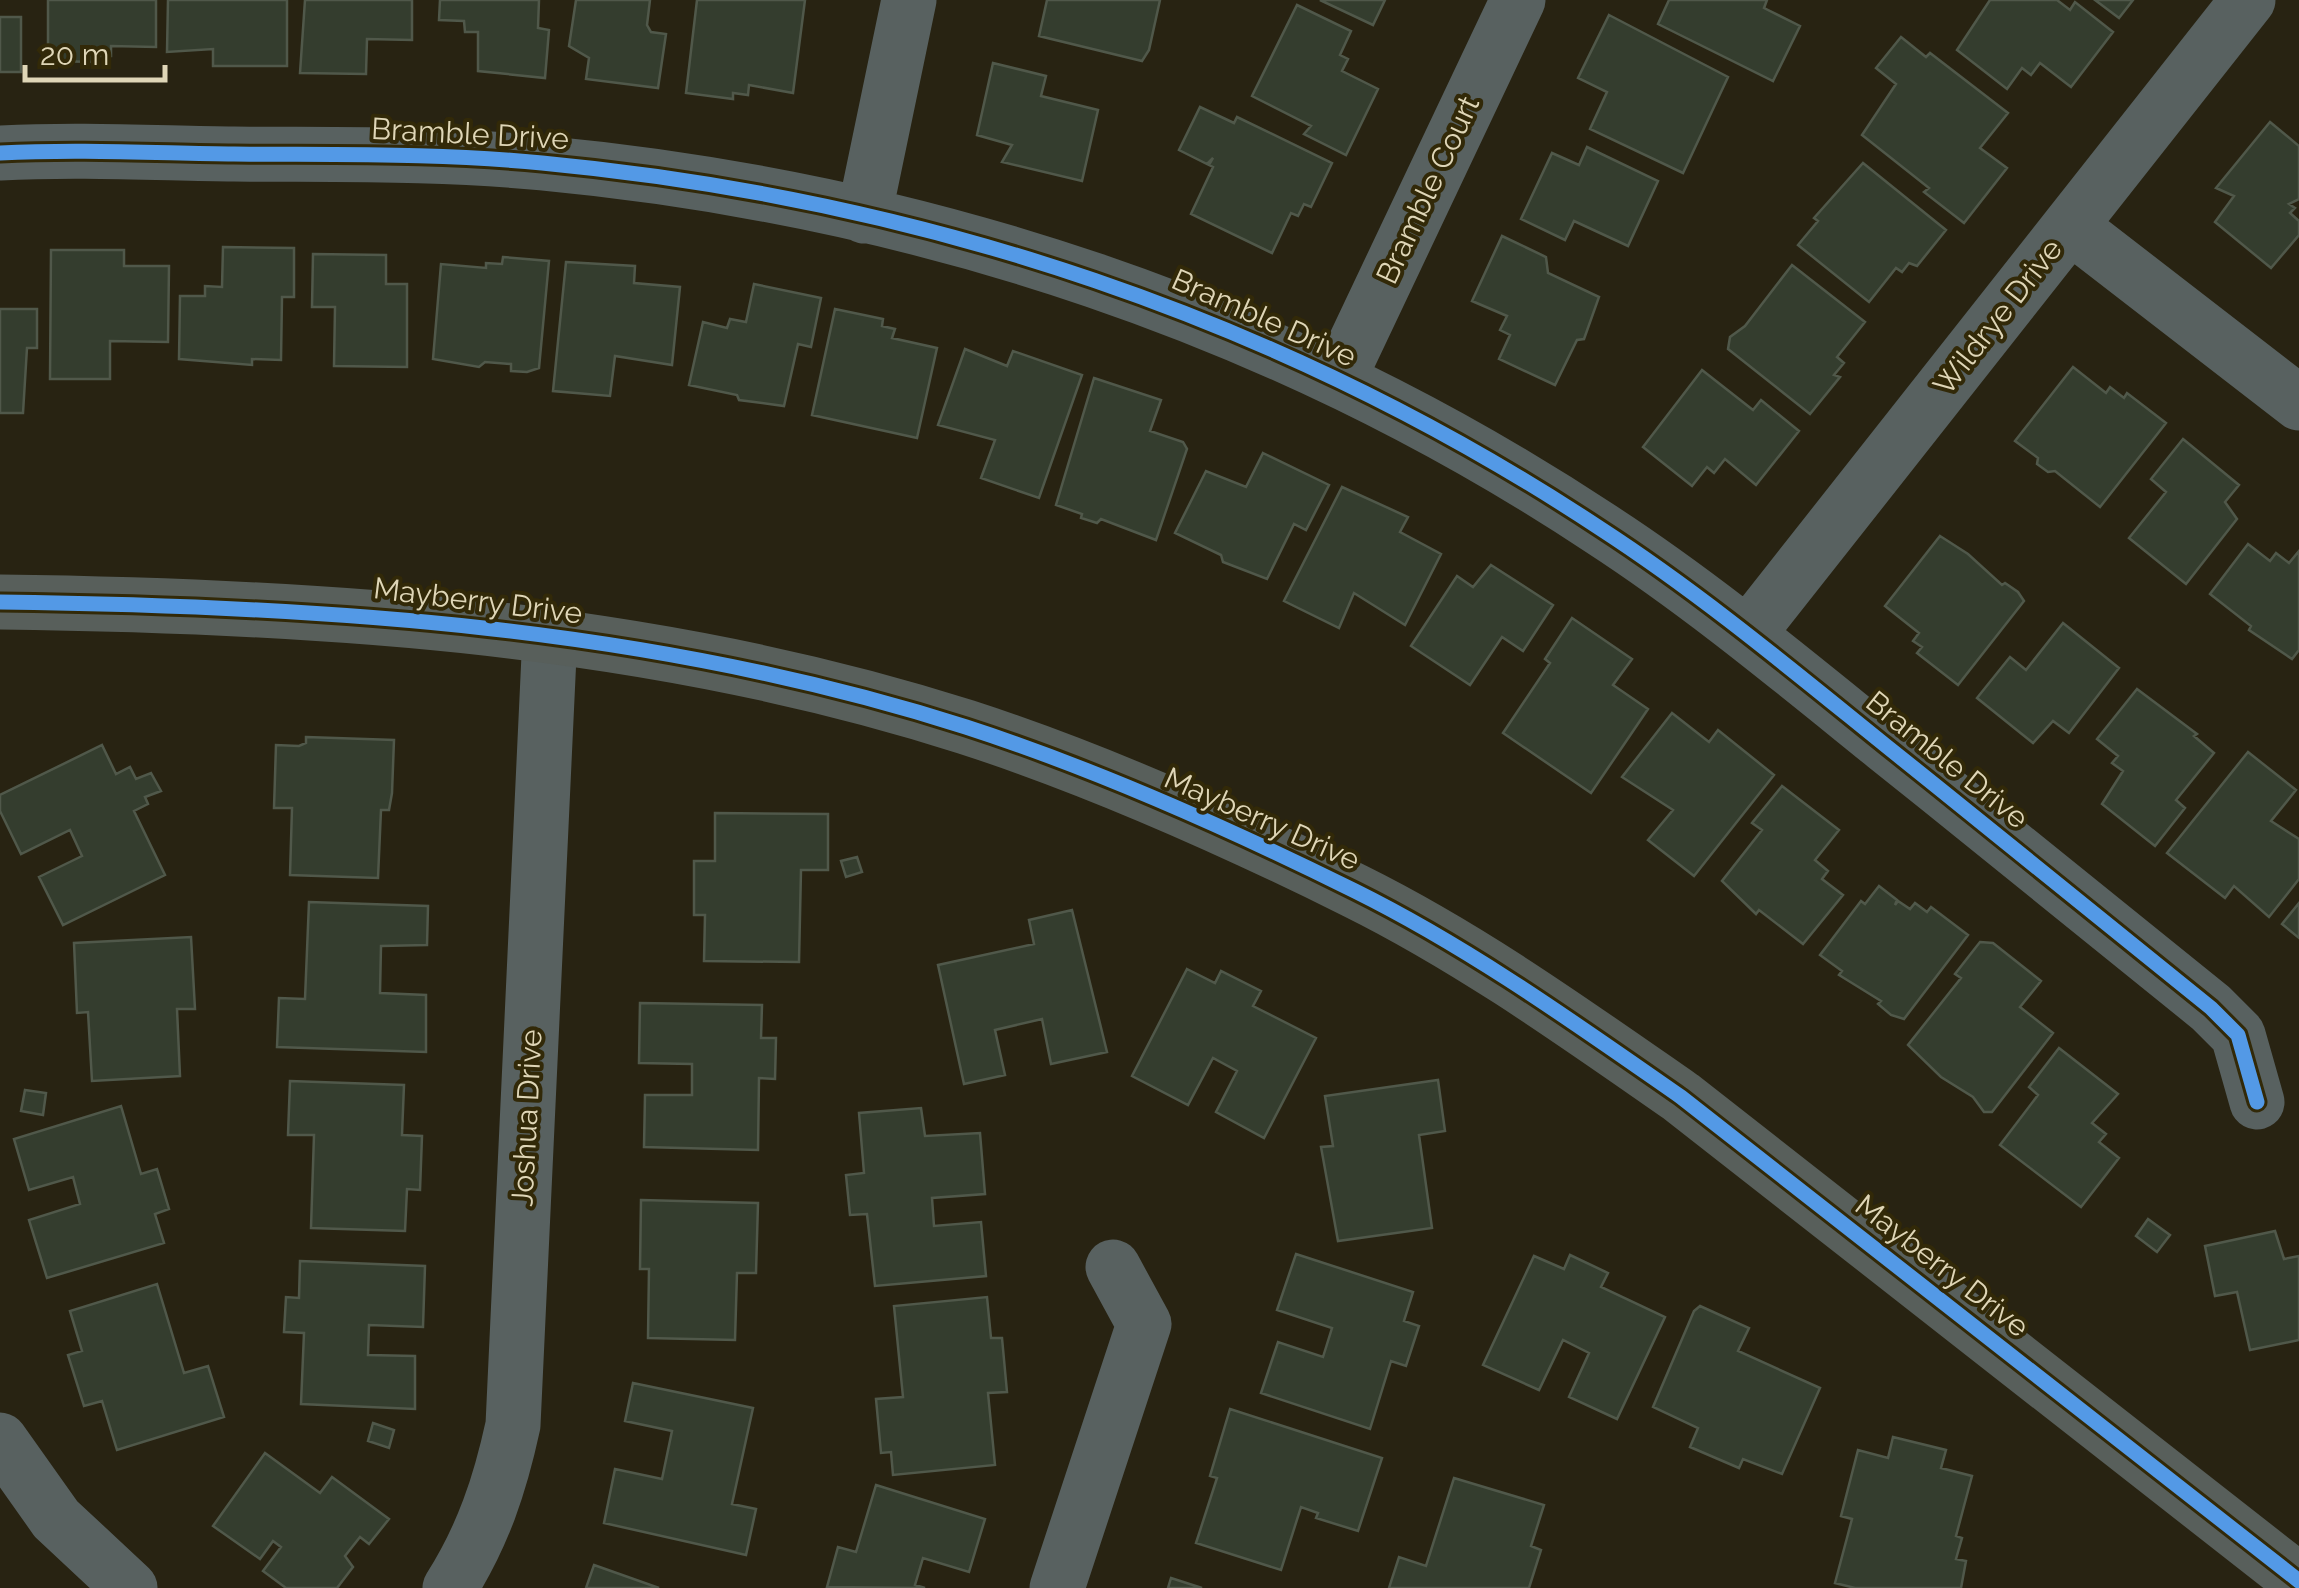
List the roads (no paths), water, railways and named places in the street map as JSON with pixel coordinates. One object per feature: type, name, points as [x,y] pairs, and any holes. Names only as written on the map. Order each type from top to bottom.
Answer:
[{"type":"main road","name":"Mayberry Drive","points":[[0,602],[382,615],[550,634],[707,662],[966,727],[1097,776],[1358,893],[1478,962],[1681,1096],[2299,1581]]},
{"type":"street","points":[[864,216],[909,0]]},
{"type":"street","name":"Bramble Court","points":[[1338,380],[1518,0]]},
{"type":"street","name":"Wildrye Drive","points":[[1748,634],[2248,0]]},
{"type":"street","name":"Bramble Drive","points":[[0,153],[376,155],[536,162],[781,196],[964,239],[1116,285],[1211,320],[1338,380],[1538,489],[1659,568],[1748,634],[2211,1008],[2238,1035],[2257,1102]]},
{"type":"street","points":[[2070,226],[2299,402]]},
{"type":"street","name":"Joshua Drive","points":[[450,1588],[472,1553],[497,1496],[513,1425],[550,634]]},
{"type":"street","points":[[1057,1588],[1144,1324],[1113,1267]]},
{"type":"street","points":[[0,1440],[56,1520],[130,1588]]}]
